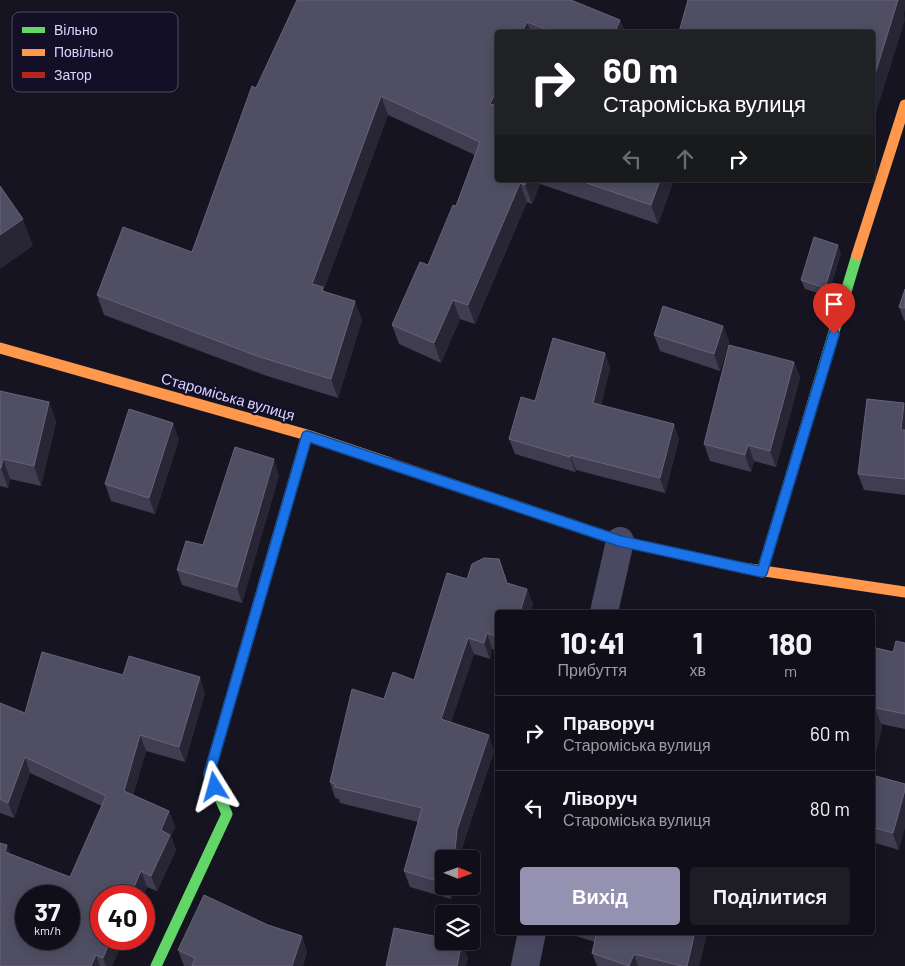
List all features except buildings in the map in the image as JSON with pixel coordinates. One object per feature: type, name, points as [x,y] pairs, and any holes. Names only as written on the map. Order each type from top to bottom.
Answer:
[{"type":"street","points":[[762,572],[883,169],[905,105]]},
{"type":"street","name":"Староміська вулиця","points":[[0,348],[307,436],[620,541],[762,572],[905,592]]},
{"type":"street","points":[[156,966],[227,814],[209,774],[307,436]]},
{"type":"street","points":[[604,610],[620,541]]},
{"type":"street","points":[[525,966],[531,935]]},
{"type":"traffic: fast","points":[[762,572],[857,255]]},
{"type":"traffic: fast","points":[[156,966],[227,814],[209,774],[237,677]]},
{"type":"traffic: slow","points":[[857,255],[905,105]]},
{"type":"traffic: slow","points":[[0,348],[307,435],[390,463]]},
{"type":"traffic: slow","points":[[237,677],[307,435]]},
{"type":"traffic: slow","points":[[743,568],[905,592]]},
{"type":"traffic: jam","points":[[390,463],[620,541],[743,568]]},
{"type":"route","points":[[215,787],[209,774],[307,436],[620,541],[762,572],[834,334]]}]
